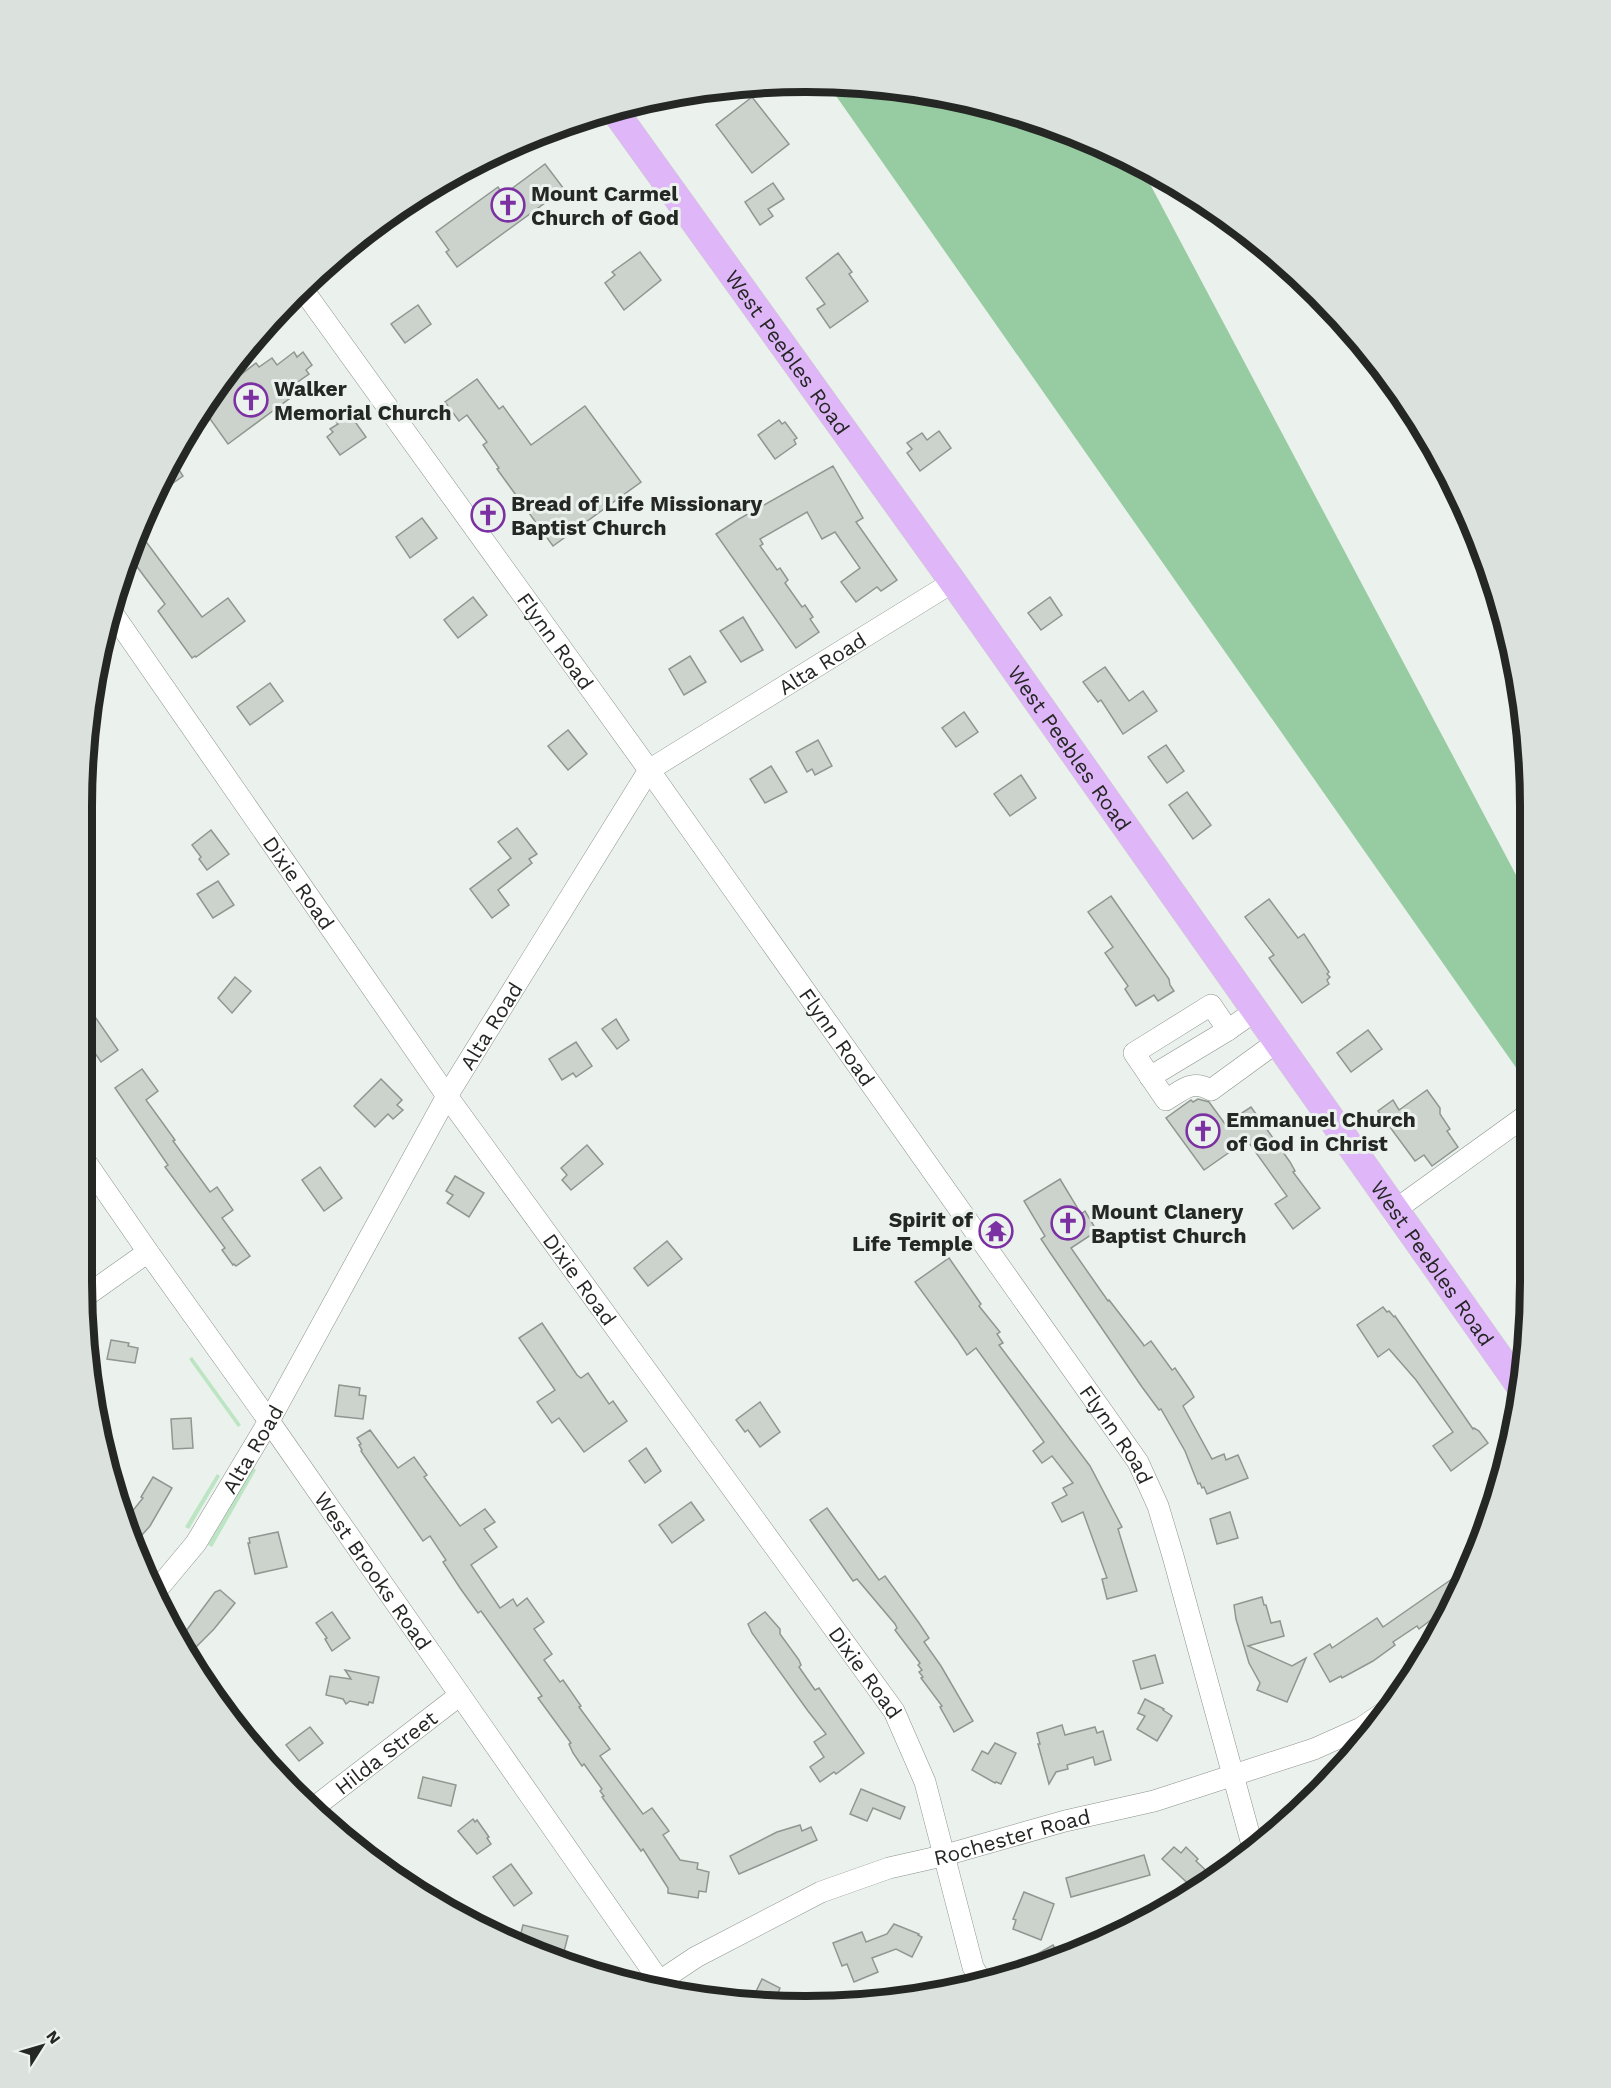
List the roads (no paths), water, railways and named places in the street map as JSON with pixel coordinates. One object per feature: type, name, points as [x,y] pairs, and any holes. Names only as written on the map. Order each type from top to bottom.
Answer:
[{"type":"main road","name":"West Peebles Road","points":[[619,117],[953,582],[1513,1377]]},
{"type":"street","name":"Flynn Road","points":[[307,295],[650,770],[1138,1462],[1158,1506],[1173,1556],[1251,1840]]},
{"type":"street","name":"Alta Road","points":[[160,1586],[196,1543],[270,1421],[447,1096],[650,770],[953,582]]},
{"type":"street","name":"Dixie Road","points":[[117,619],[447,1096],[894,1711],[925,1782],[972,1968],[977,1975]]},
{"type":"street","points":[[1228,1030],[1210,1005],[1134,1053],[1166,1100],[1189,1086],[1200,1084],[1211,1090],[1277,1042]]},
{"type":"street","points":[[1150,1077],[1255,1011]]},
{"type":"street","points":[[1395,1210],[1520,1120]]},
{"type":"street","name":"West Brooks Road","points":[[92,1171],[270,1421],[655,1980]]},
{"type":"street","points":[[92,1291],[148,1252]]},
{"type":"street","name":"Hilda Street","points":[[319,1804],[460,1695]]},
{"type":"street","name":"Rochester Road","points":[[664,1982],[696,1957],[822,1892],[889,1868],[942,1856],[1065,1821],[1154,1801],[1314,1749],[1365,1725]]},
{"type":"place","name":"Mount Carmel Church of God","points":[[508,205]]},
{"type":"place","name":"Walker Memorial Church","points":[[251,400]]},
{"type":"place","name":"Bread of Life Missionary Baptist Church","points":[[488,515]]},
{"type":"place","name":"Emmanuel Church of God in Christ","points":[[1203,1131]]},
{"type":"place","name":"Mount Clanery Baptist Church","points":[[1068,1223]]},
{"type":"place","name":"Spirit of Life Temple","points":[[996,1231]]}]
